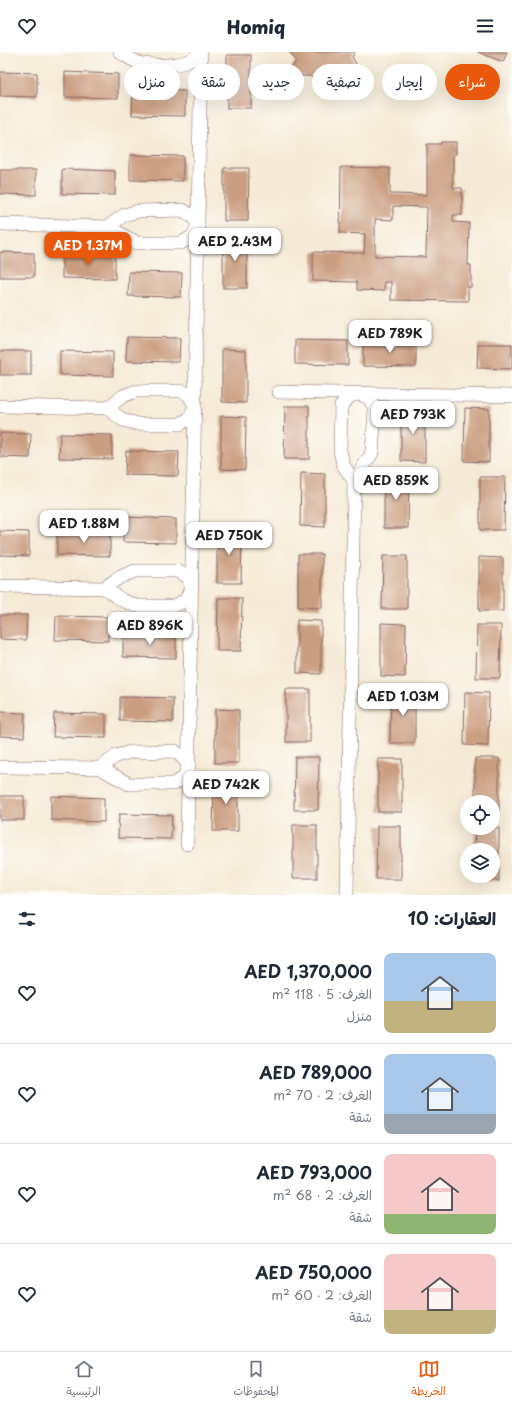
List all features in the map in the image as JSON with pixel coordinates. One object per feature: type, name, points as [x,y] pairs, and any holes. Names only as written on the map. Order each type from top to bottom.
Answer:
[{"type":"street","points":[[120,52],[142,64],[186,64],[197,57],[200,52]]},
{"type":"street","points":[[187,844],[200,52]]},
{"type":"street","points":[[108,227],[124,215],[139,211],[169,210],[183,210],[194,218],[198,225]]},
{"type":"street","points":[[0,224],[108,227],[138,243],[181,243],[193,236],[198,225]]},
{"type":"street","points":[[0,406],[107,408],[123,420],[138,424],[180,424],[190,418],[194,406],[189,396],[182,391],[136,391],[123,396],[107,408]]},
{"type":"street","points":[[279,392],[512,396]]},
{"type":"street","points":[[347,895],[354,482],[372,454],[375,409],[369,398],[358,394],[350,396],[341,406],[340,450],[343,465],[354,482]]},
{"type":"street","points":[[0,586],[104,588],[122,600],[136,606],[174,606],[186,600],[192,586],[188,577],[177,571],[135,571],[120,577],[104,588]]},
{"type":"street","points":[[0,767],[100,768],[129,784],[173,784],[184,778],[188,766],[185,760],[175,751],[160,751],[131,752],[116,756],[100,768]]},
{"type":"building","points":[[290,52],[355,52],[352,57],[356,64],[312,64],[312,78],[311,76],[304,76],[304,64],[294,64],[296,61]]},
{"type":"building","points":[[478,52],[507,52],[503,62]]},
{"type":"building","points":[[227,55],[251,55],[251,64],[248,64],[248,100],[251,100],[251,108],[227,108],[227,100],[240,100],[240,64],[227,64]]},
{"type":"building","points":[[0,72],[37,73],[37,97],[0,96]]},
{"type":"building","points":[[65,72],[118,74],[118,98],[65,97]]},
{"type":"building","points":[[180,91],[185,91],[185,116],[132,115],[133,100],[180,100]]},
{"type":"building","points":[[441,142],[456,142],[456,154],[453,154],[453,188],[462,188],[462,215],[453,215],[453,222],[469,223],[468,265],[471,265],[471,287],[468,287],[468,301],[391,300],[391,282],[384,282],[384,291],[357,290],[357,282],[313,281],[313,252],[364,253],[365,234],[340,233],[341,167],[390,168],[390,194],[427,195],[427,144],[441,144]],"holes":[[[393,206],[427,207],[426,257],[375,256],[375,219],[393,220]]]},
{"type":"building","points":[[130,155],[183,156],[183,181],[130,180]]},
{"type":"building","points":[[224,168],[249,168],[248,221],[224,221]]},
{"type":"building","points":[[62,169],[115,171],[115,195],[62,194]]},
{"type":"building","points":[[0,170],[36,170],[36,195],[0,194]]},
{"type":"building","points":[[223,235],[247,235],[247,288],[223,288]]},
{"type":"building","points":[[0,252],[34,253],[34,277],[0,277]]},
{"type":"building","points":[[62,254],[115,255],[115,279],[62,278]]},
{"type":"building","points":[[129,272],[182,273],[181,297],[128,296]]},
{"type":"building","points":[[127,337],[180,338],[179,362],[126,361]]},
{"type":"building","points":[[295,340],[348,341],[348,365],[295,364]]},
{"type":"building","points":[[363,342],[416,343],[416,367],[363,366]]},
{"type":"building","points":[[478,344],[512,344],[512,369],[477,368]]},
{"type":"building","points":[[222,349],[246,350],[246,403],[222,402]]},
{"type":"building","points":[[0,351],[31,351],[31,375],[0,375]]},
{"type":"building","points":[[60,351],[113,352],[113,376],[60,375]]},
{"type":"building","points":[[285,406],[309,406],[309,459],[284,459]]},
{"type":"building","points":[[401,408],[425,409],[425,462],[401,461]]},
{"type":"building","points":[[465,408],[489,409],[489,462],[464,461]]},
{"type":"building","points":[[221,416],[246,417],[245,470],[221,469]]},
{"type":"building","points":[[0,433],[31,434],[30,458],[0,457]]},
{"type":"building","points":[[60,434],[112,435],[112,459],[59,458]]},
{"type":"building","points":[[126,451],[179,452],[178,476],[125,475]]},
{"type":"building","points":[[301,473],[325,474],[325,527],[300,526]]},
{"type":"building","points":[[384,475],[409,475],[408,528],[384,528]]},
{"type":"building","points":[[480,477],[505,477],[504,530],[480,530]]},
{"type":"building","points":[[123,517],[176,519],[176,543],[123,542]]},
{"type":"building","points":[[217,530],[242,530],[241,583],[217,583]]},
{"type":"building","points":[[0,531],[29,532],[29,556],[0,555]]},
{"type":"building","points":[[57,531],[110,532],[110,556],[57,555]]},
{"type":"building","points":[[298,554],[322,554],[322,608],[298,607]]},
{"type":"building","points":[[383,556],[407,556],[407,609],[382,609]]},
{"type":"building","points":[[479,557],[503,558],[503,611],[479,611]]},
{"type":"building","points":[[218,598],[242,598],[241,651],[217,651]]},
{"type":"building","points":[[0,615],[27,615],[26,640],[0,639]]},
{"type":"building","points":[[56,616],[109,617],[108,641],[55,640]]},
{"type":"building","points":[[297,620],[321,621],[321,674],[297,673]]},
{"type":"building","points":[[381,623],[406,624],[405,677],[381,676]]},
{"type":"building","points":[[477,625],[501,625],[500,678],[476,678]]},
{"type":"building","points":[[123,633],[176,634],[176,658],[123,657]]},
{"type":"building","points":[[286,689],[310,689],[310,742],[286,742]]},
{"type":"building","points":[[391,690],[415,690],[415,743],[390,743]]},
{"type":"building","points":[[465,692],[489,693],[488,746],[464,745]]},
{"type":"building","points":[[120,697],[173,698],[173,722],[120,721]]},
{"type":"building","points":[[215,709],[239,710],[239,763],[215,763]]},
{"type":"building","points":[[0,712],[25,713],[24,737],[0,736]]},
{"type":"building","points":[[54,713],[106,714],[106,738],[53,737]]},
{"type":"building","points":[[295,757],[319,757],[318,810],[294,810]]},
{"type":"building","points":[[475,758],[499,758],[499,795],[475,795]]},
{"type":"building","points":[[378,759],[402,759],[402,812],[378,812]]},
{"type":"building","points":[[214,778],[238,778],[238,831],[213,831]]},
{"type":"building","points":[[0,796],[24,796],[24,820],[0,820]]},
{"type":"building","points":[[51,796],[104,798],[104,822],[51,820]]},
{"type":"building","points":[[119,814],[172,815],[171,839],[118,838]]},
{"type":"building","points":[[293,825],[317,825],[317,878],[293,878]]},
{"type":"building","points":[[377,826],[401,826],[401,879],[376,879]]},
{"type":"building","points":[[475,835],[499,835],[499,843],[474,843]]}]
